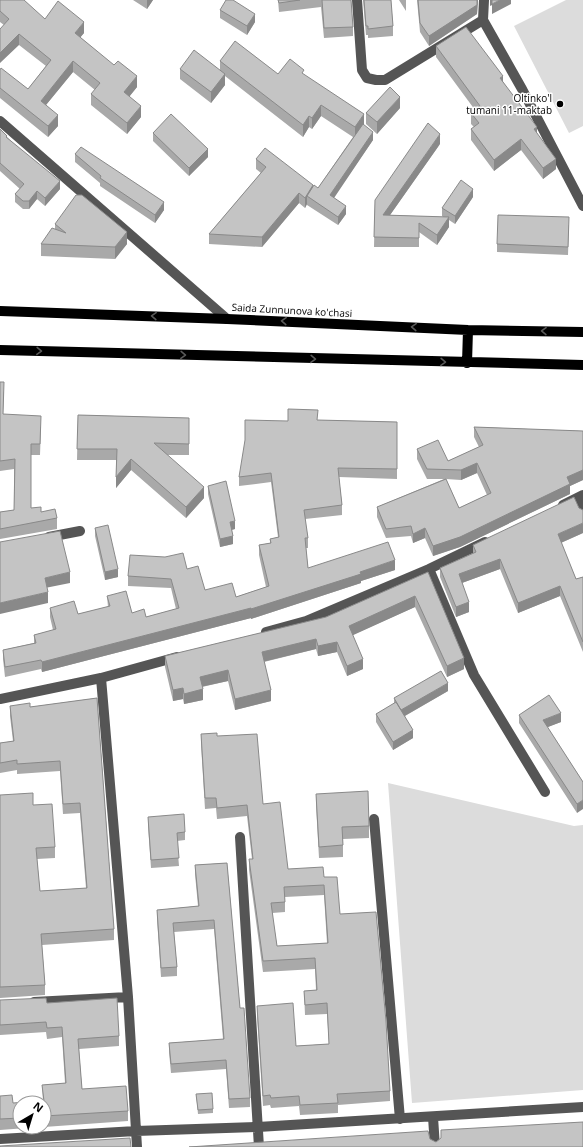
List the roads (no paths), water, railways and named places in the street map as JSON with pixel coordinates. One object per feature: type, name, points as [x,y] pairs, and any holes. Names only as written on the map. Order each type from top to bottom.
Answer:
[{"type":"main road","name":"Saida Zunnunova ko'chasi","points":[[0,311],[227,319],[468,330],[583,332]]},
{"type":"main road","points":[[467,363],[468,330]]},
{"type":"main road","points":[[0,350],[583,365]]},
{"type":"street","points":[[358,0],[362,70],[367,78],[376,80],[385,80],[483,20]]},
{"type":"street","points":[[484,0],[483,20],[522,89],[583,206]]},
{"type":"street","points":[[0,122],[227,319]]},
{"type":"street","points":[[556,508],[580,497],[583,513]]},
{"type":"street","points":[[36,539],[80,531]]},
{"type":"street","points":[[253,636],[306,621],[429,569],[493,538]]},
{"type":"street","points":[[429,569],[474,675],[545,792]]},
{"type":"street","points":[[0,699],[101,678],[185,655]]},
{"type":"street","points":[[101,678],[128,997],[137,1147]]},
{"type":"street","points":[[374,819],[400,1119]]},
{"type":"street","points":[[240,837],[259,1147]]},
{"type":"street","points":[[23,1003],[128,997]]},
{"type":"street","points":[[0,1140],[136,1131],[258,1127],[400,1119],[583,1107]]},
{"type":"street","points":[[433,1117],[435,1147]]},
{"type":"place","name":"Oltinko'l tumani 11-maktab","points":[[560,104]]}]
